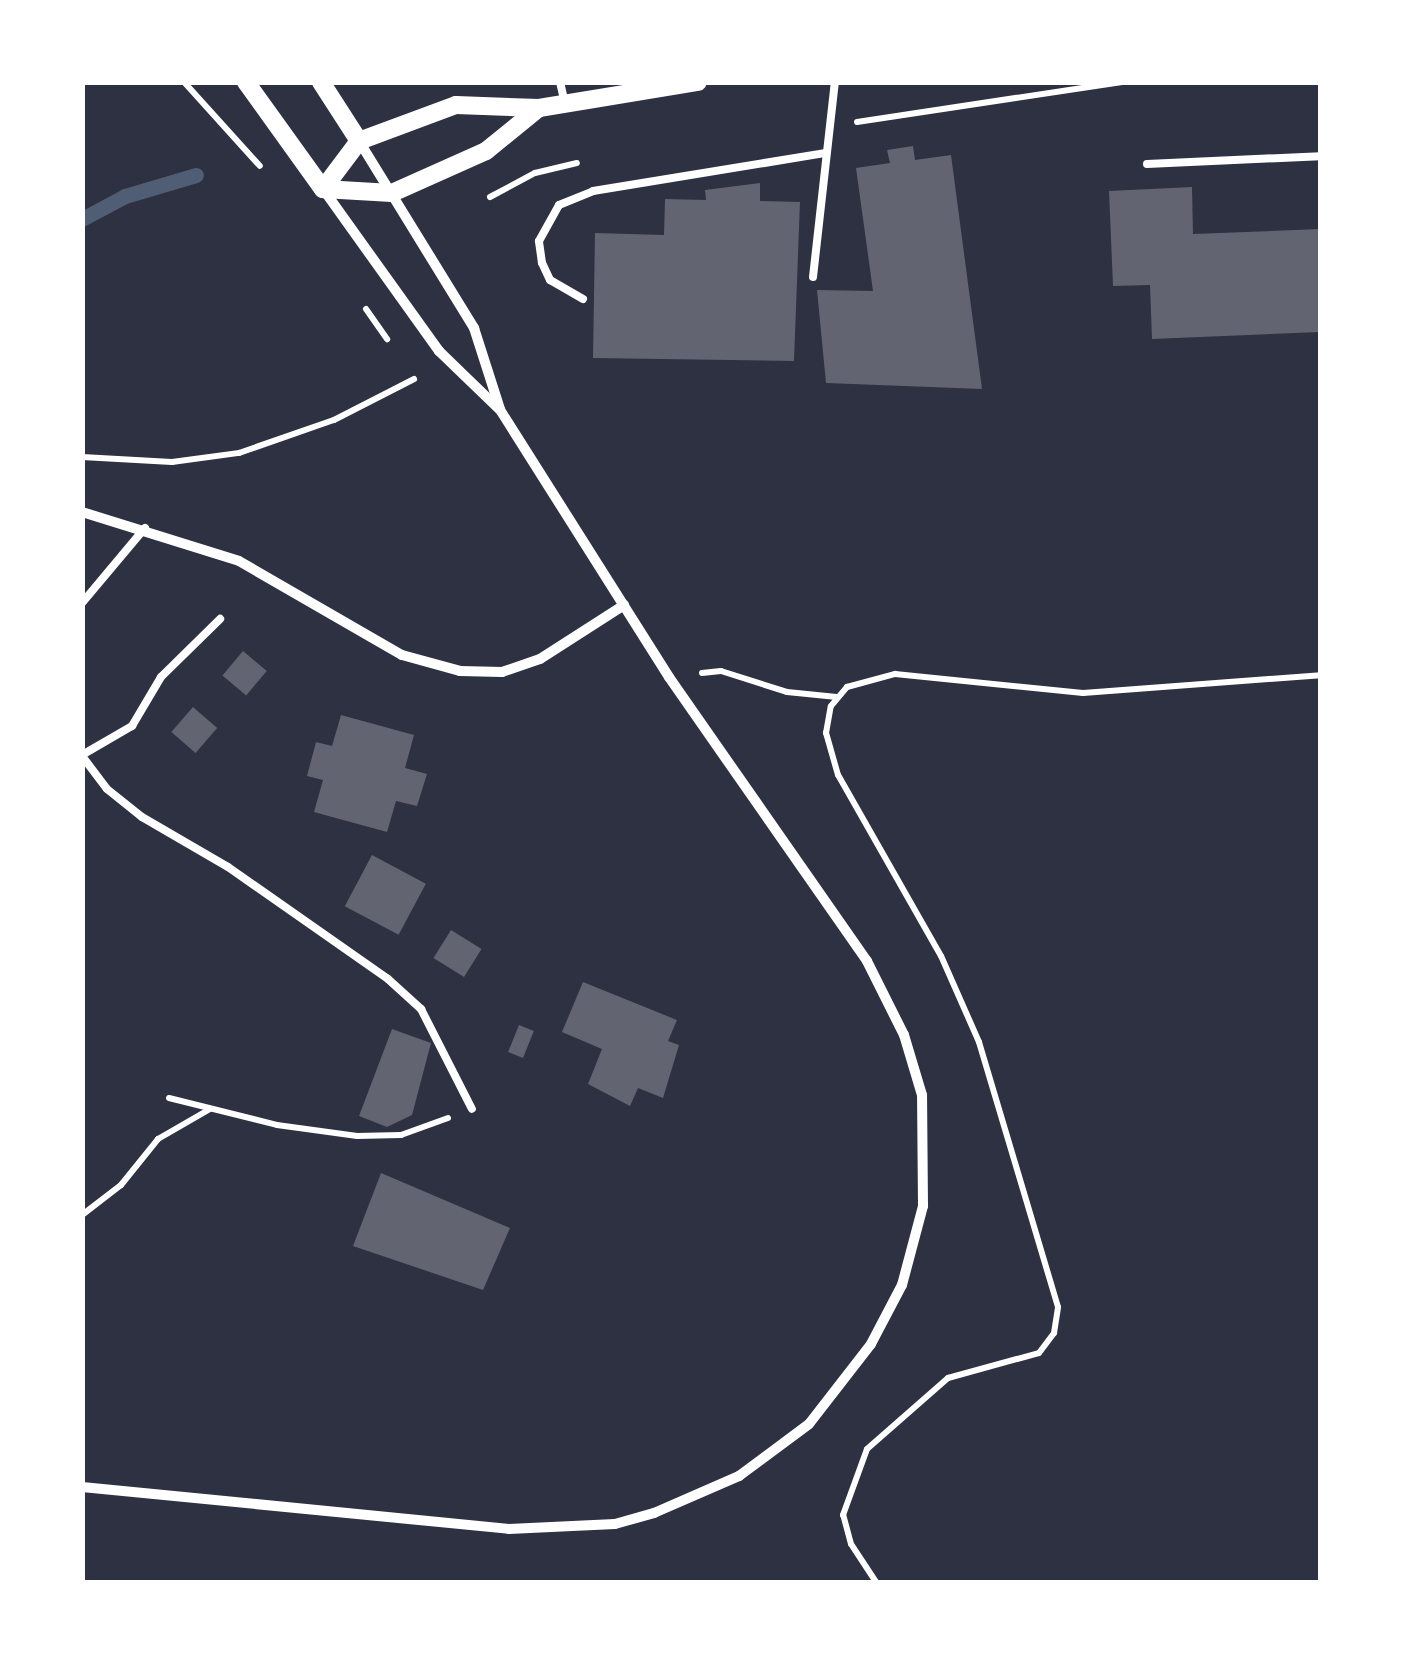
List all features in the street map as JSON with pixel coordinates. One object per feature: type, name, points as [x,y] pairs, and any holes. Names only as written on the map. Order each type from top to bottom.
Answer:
[{"type":"street","points":[[82,1487],[509,1529],[614,1524],[739,1476],[809,1424],[871,1344],[914,1249],[926,1129],[914,1065],[867,961],[669,676],[500,410],[439,351],[246,82]]},
{"type":"street","points":[[321,82],[474,328],[500,410]]},
{"type":"street","points":[[323,188],[358,141],[456,105],[540,108],[698,82]]},
{"type":"street","points":[[323,188],[392,194],[486,151],[540,108]]},
{"type":"street","points":[[82,512],[145,528],[267,574],[402,655],[460,671],[502,672],[540,659],[624,605]]},
{"type":"lane","points":[[560,82],[565,104]]},
{"type":"lane","points":[[813,277],[835,82]]},
{"type":"lane","points":[[583,299],[550,280],[542,263],[539,241],[559,205],[594,191],[826,153]]},
{"type":"lane","points":[[1147,164],[1320,156]]},
{"type":"lane","points":[[82,603],[145,528]]},
{"type":"lane","points":[[220,618],[161,677],[132,726],[82,755],[107,789],[142,817],[228,867],[388,979],[421,1009],[472,1109]]},
{"type":"path","points":[[82,457],[172,462],[239,453],[334,420],[414,379]]},
{"type":"path","points":[[669,676],[721,672],[787,692],[837,698]]},
{"type":"path","points":[[876,1582],[851,1544],[842,1515],[867,1449],[948,1378],[1039,1353],[1054,1332],[1058,1307],[980,1042],[941,956],[853,806],[827,748],[827,721],[837,698],[858,682],[896,674],[1083,693],[1320,675]]},
{"type":"path","points":[[170,1098],[277,1126],[378,1138],[472,1109]]},
{"type":"path","points":[[82,1215],[121,1184],[158,1140],[211,1109]]},
{"type":"building","points":[[913,146],[915,160],[951,155],[982,389],[826,383],[817,290],[873,291],[856,168],[890,163],[887,150]]},
{"type":"building","points":[[760,183],[760,201],[800,202],[794,361],[593,358],[595,233],[664,235],[665,199],[706,200],[705,190]]},
{"type":"building","points":[[1192,187],[1193,234],[1320,229],[1320,332],[1152,339],[1150,285],[1113,286],[1109,191]]},
{"type":"building","points":[[243,651],[267,671],[246,695],[222,676]]},
{"type":"building","points":[[193,707],[217,728],[196,753],[171,732]]},
{"type":"building","points":[[341,715],[414,735],[405,768],[427,774],[417,806],[396,801],[387,832],[314,812],[323,780],[307,776],[316,742],[332,746]]},
{"type":"building","points":[[372,855],[426,884],[399,935],[345,906]]},
{"type":"building","points":[[451,930],[482,949],[464,977],[434,958]]},
{"type":"building","points":[[583,982],[677,1020],[668,1041],[679,1045],[663,1098],[638,1088],[630,1106],[588,1084],[602,1049],[562,1032]]},
{"type":"building","points":[[519,1025],[534,1031],[523,1058],[508,1052]]},
{"type":"building","points":[[392,1029],[431,1043],[412,1115],[387,1127],[359,1116]]},
{"type":"building","points":[[381,1173],[510,1228],[483,1290],[353,1246]]},
{"type":"waterway","points":[[82,219],[125,196],[196,175]]}]
